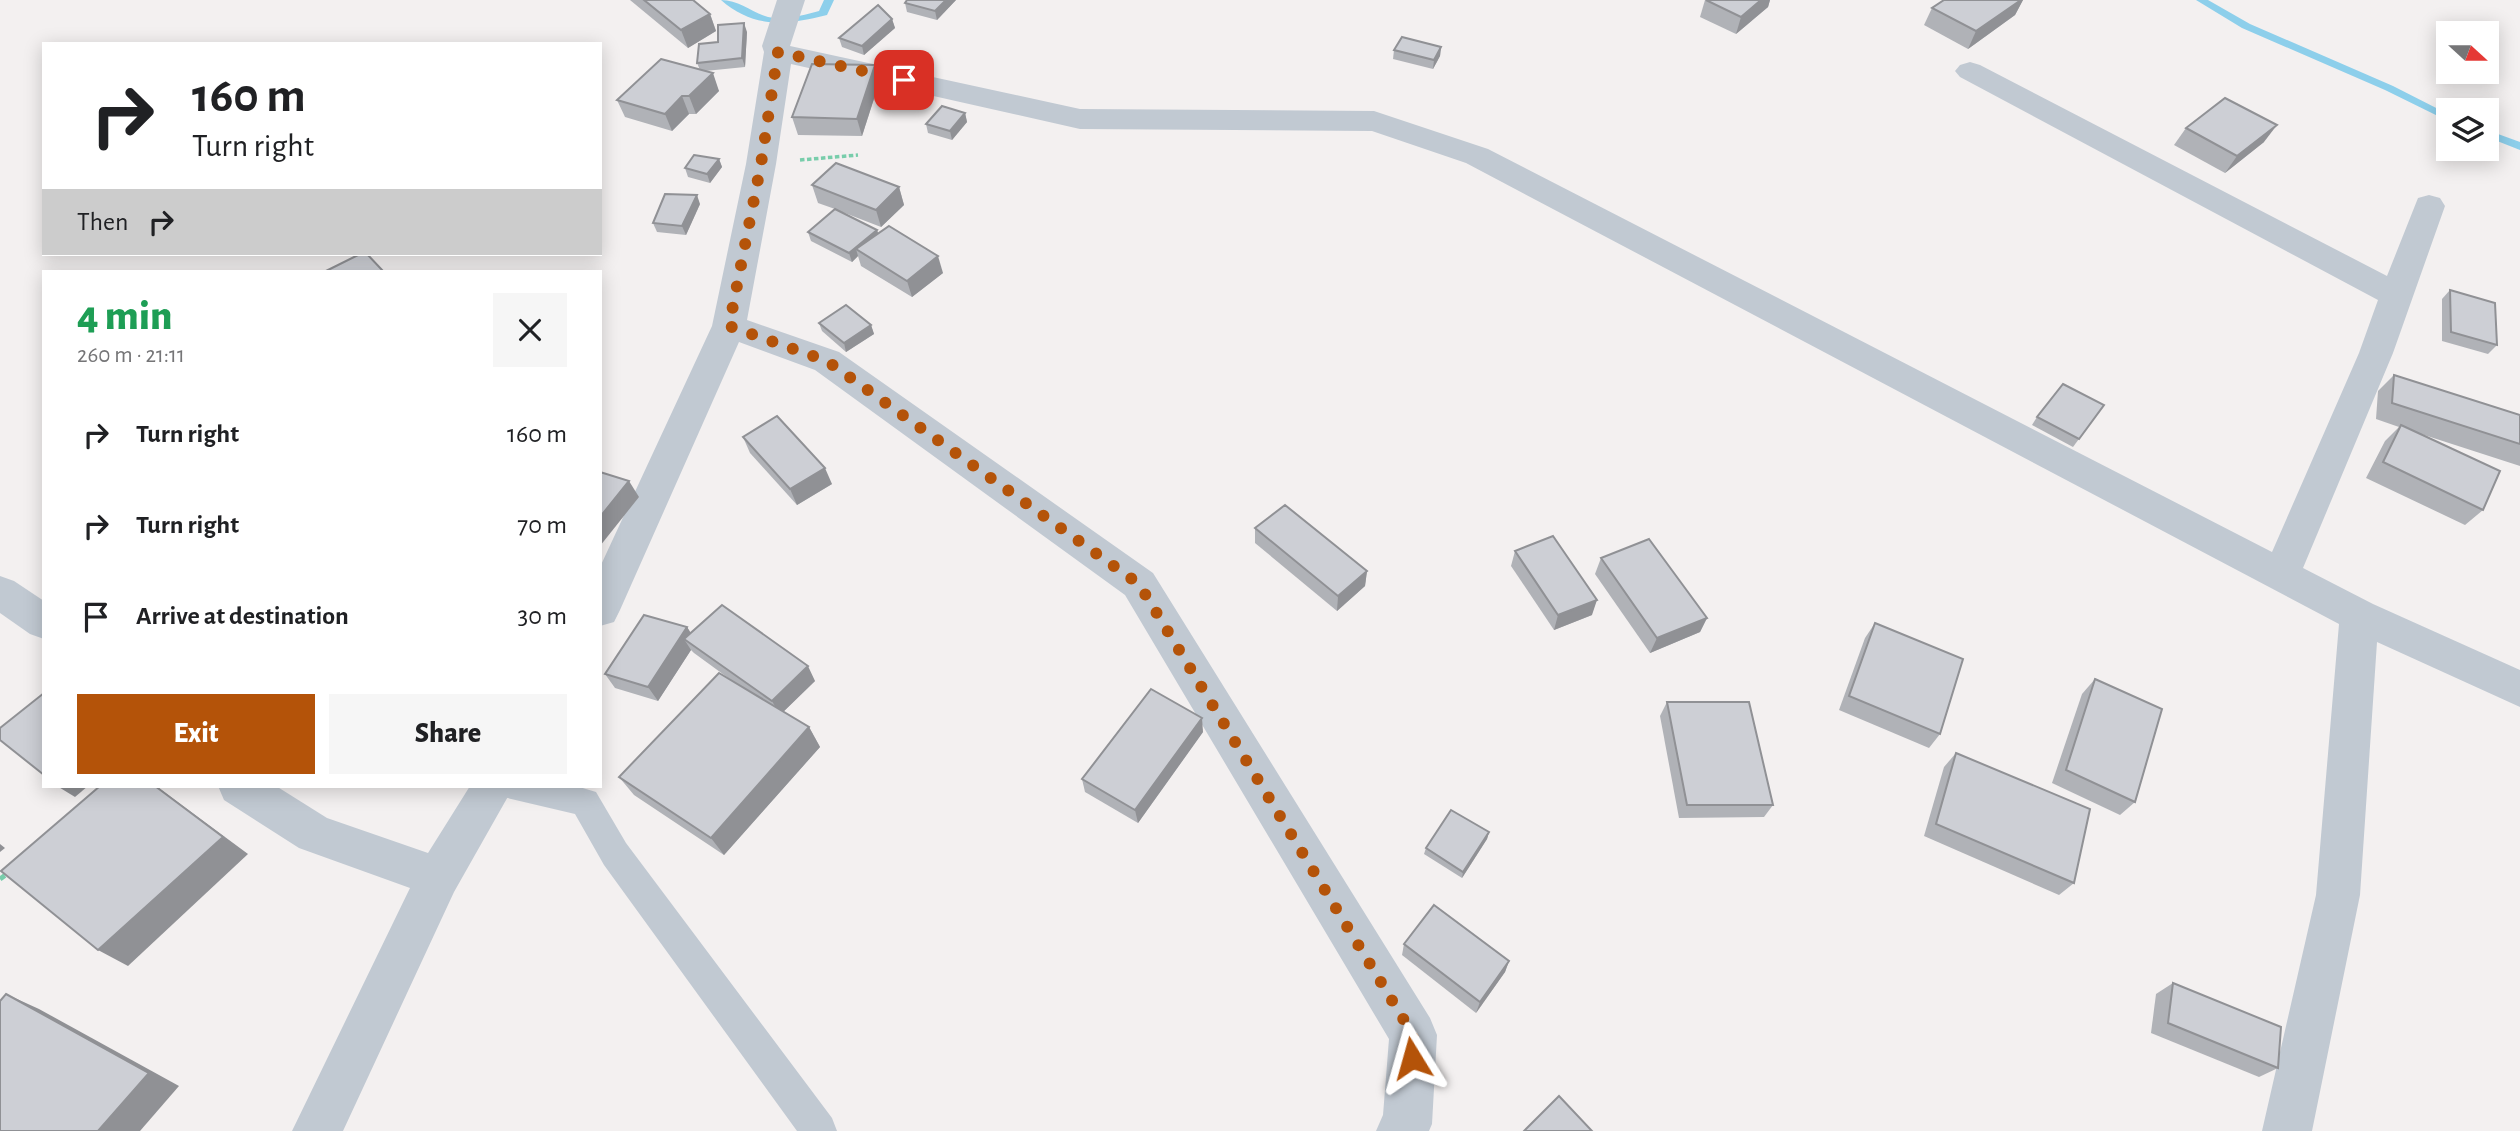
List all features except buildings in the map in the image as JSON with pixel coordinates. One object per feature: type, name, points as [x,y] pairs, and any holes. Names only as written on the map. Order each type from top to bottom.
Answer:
[{"type":"street","points":[[602,606],[729,326],[761,164],[777,49],[790,6]]},
{"type":"street","points":[[777,49],[1080,119],[1374,121],[1477,156],[2359,616],[2520,689]]},
{"type":"street","points":[[1970,71],[2397,295]]},
{"type":"street","points":[[2281,575],[2376,353],[2428,206]]},
{"type":"street","points":[[729,326],[827,361],[1139,584],[1413,1035],[1407,1124],[1401,1131]]},
{"type":"street","points":[[0,592],[42,621]]},
{"type":"street","points":[[2287,1131],[2338,895],[2359,616]]},
{"type":"street","points":[[242,788],[314,834],[438,877]]},
{"type":"street","points":[[317,1131],[438,877],[493,788]]},
{"type":"lane","points":[[519,788],[585,802],[615,854],[818,1131]]},
{"type":"path","points":[[761,164],[858,155]]},
{"type":"path","points":[[0,879],[10,870]]},
{"type":"waterway","points":[[726,0],[763,19],[773,21],[793,20],[823,13],[829,0]]},
{"type":"waterway","points":[[2201,0],[2246,26],[2389,88],[2436,112]]},
{"type":"waterway","points":[[2499,138],[2520,146]]},
{"type":"route","points":[[904,80],[778,52],[761,164],[729,326],[827,361],[1139,584],[1413,1035],[1412,1058]]}]
